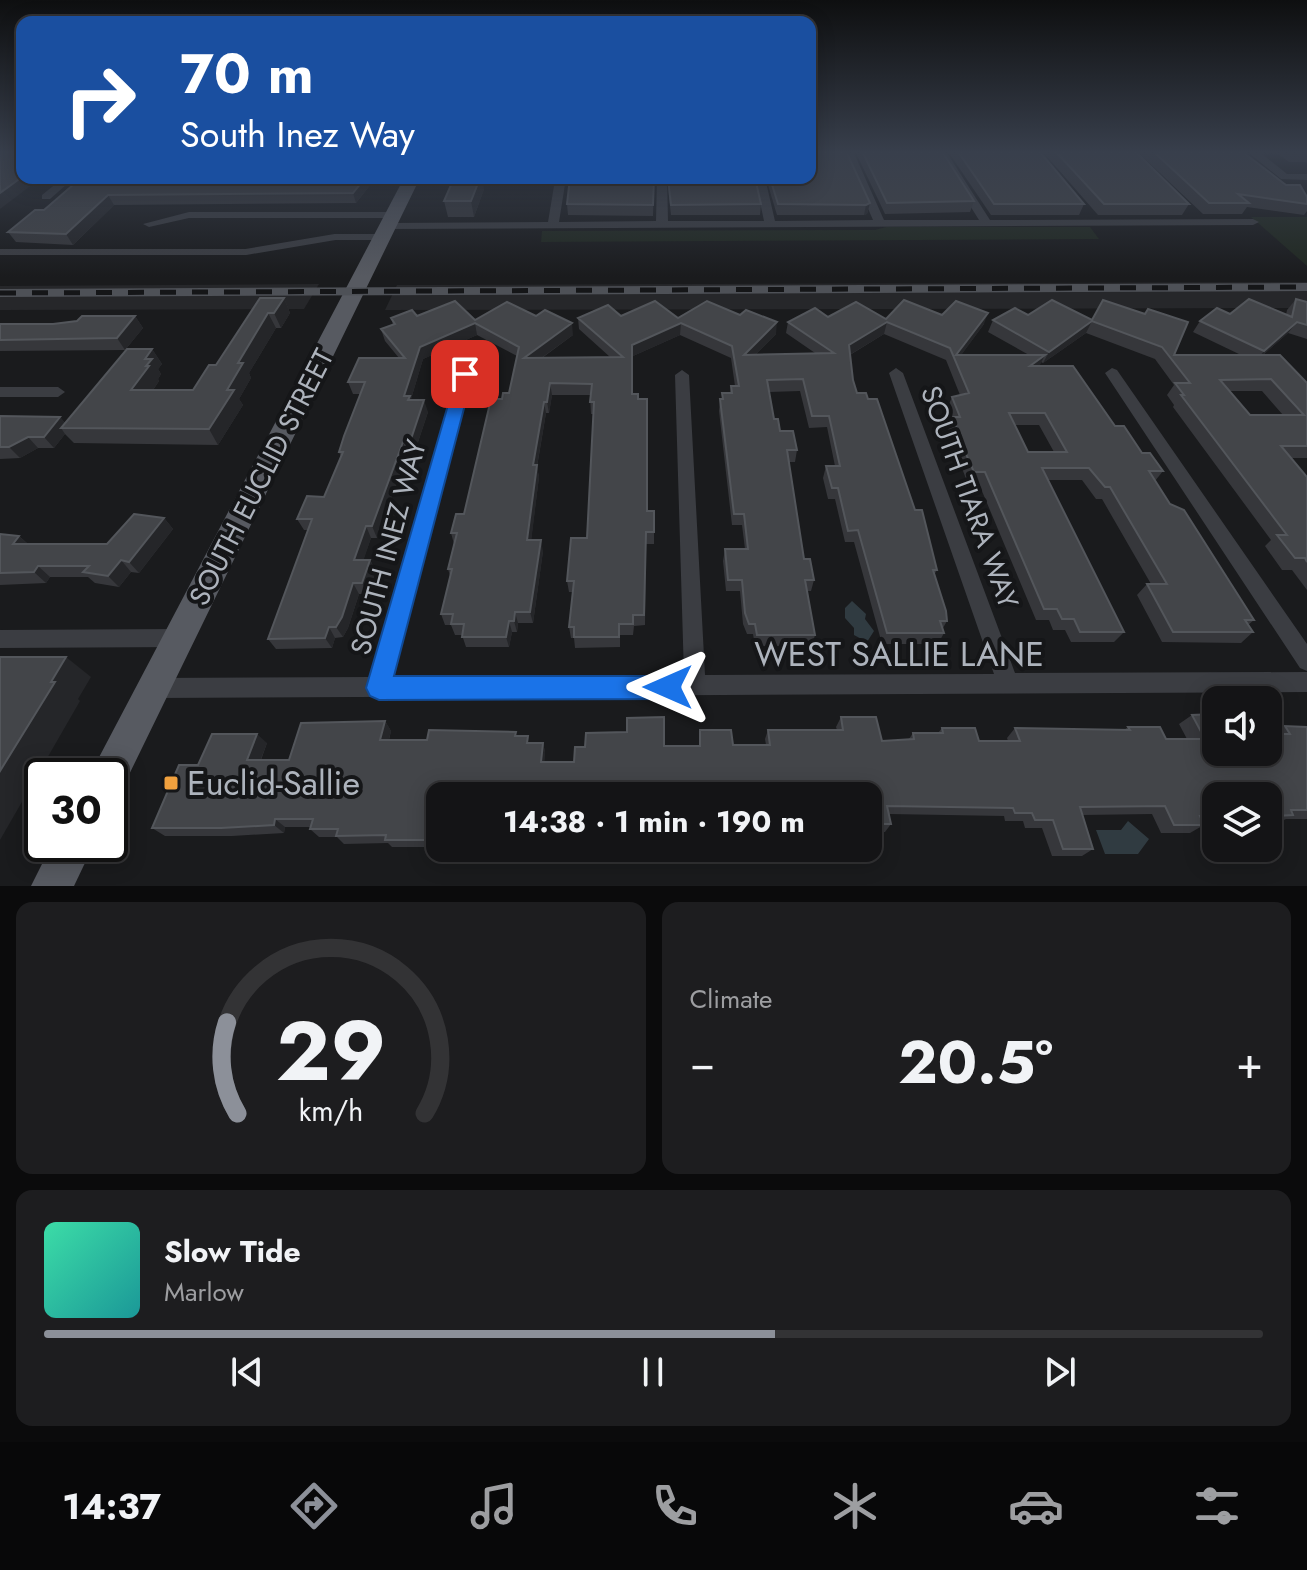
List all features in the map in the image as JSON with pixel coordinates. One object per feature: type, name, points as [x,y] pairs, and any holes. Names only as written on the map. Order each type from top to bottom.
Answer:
[{"type":"main road","name":"SOUTH EUCLID STREET","points":[[118,758],[404,194]]},
{"type":"main road","points":[[52,886],[65,862]]},
{"type":"street","points":[[46,197],[49,194]]},
{"type":"street","points":[[553,223],[558,194]]},
{"type":"street","points":[[662,194],[662,223]]},
{"type":"street","points":[[764,194],[770,223]]},
{"type":"street","points":[[867,194],[879,222]]},
{"type":"street","points":[[968,194],[986,222]]},
{"type":"street","points":[[149,224],[189,215],[388,226],[986,222],[1090,218],[1197,218],[1253,222]]},
{"type":"street","name":"SOUTH TIARA WAY","points":[[896,373],[1009,685]]},
{"type":"street","points":[[1112,373],[1307,661]]},
{"type":"street","name":"SOUTH INEZ WAY","points":[[379,688],[465,374]]},
{"type":"street","points":[[682,375],[695,687]]},
{"type":"street","points":[[0,392],[58,392]]},
{"type":"street","points":[[0,639],[180,638]]},
{"type":"street","name":"WEST SALLIE LANE","points":[[155,688],[1307,682]]},
{"type":"lane","points":[[0,252],[248,252],[388,226]]},
{"type":"shaded area","points":[[1251,217],[1307,217],[1307,266],[1258,223]]},
{"type":"shaded area","points":[[886,227],[1090,227],[1099,239],[541,242],[542,231],[875,230]]},
{"type":"shaded area","points":[[1307,282],[1307,308],[385,310],[397,285]]},
{"type":"shaded area","points":[[319,284],[304,309],[0,310],[0,286]]},
{"type":"shaded area","points":[[852,601],[866,614],[865,619],[874,631],[867,642],[854,635],[854,628],[845,618],[845,608]]},
{"type":"shaded area","points":[[1128,821],[1149,839],[1138,854],[1105,854],[1096,830],[1121,830]]},
{"type":"building","points":[[62,194],[188,194],[108,195],[66,234],[8,232],[35,210],[44,210]]},
{"type":"building","points":[[447,194],[474,194],[471,201],[444,201]]},
{"type":"building","points":[[568,194],[653,194],[653,205],[567,204]]},
{"type":"building","points":[[670,194],[759,194],[761,204],[671,205]]},
{"type":"building","points":[[775,194],[866,194],[870,203],[866,205],[778,204]]},
{"type":"building","points":[[883,194],[970,194],[974,201],[887,203]]},
{"type":"building","points":[[987,194],[1076,194],[1084,204],[994,204]]},
{"type":"building","points":[[1095,194],[1179,194],[1189,204],[1104,204]]},
{"type":"building","points":[[1200,194],[1238,194],[1249,203],[1209,203]]},
{"type":"building","points":[[1240,194],[1305,194],[1307,204]]},
{"type":"building","points":[[260,298],[284,298],[274,313],[268,313],[238,363],[243,363],[227,390],[234,390],[209,429],[61,428],[127,349],[152,349],[145,359],[152,359],[146,366],[149,366],[131,390],[193,390],[209,365],[216,365]]},
{"type":"building","points":[[1249,299],[1292,317],[1296,299],[1307,302],[1307,325],[1297,322],[1264,351],[1200,321],[1217,308],[1230,314]]},
{"type":"building","points":[[904,300],[942,315],[956,301],[988,313],[956,355],[1045,355],[1030,366],[1073,366],[1115,426],[1124,426],[1142,453],[1150,453],[1163,471],[1149,471],[1170,504],[1184,510],[1254,620],[1245,620],[1253,632],[1173,632],[1147,584],[1167,584],[1110,487],[1105,487],[1089,468],[1042,468],[1124,632],[1080,632],[1074,619],[1062,619],[1057,609],[1044,609],[985,472],[974,472],[965,452],[953,417],[960,417],[952,397],[969,393],[950,348],[887,322],[849,345],[853,380],[857,393],[866,393],[868,399],[877,399],[915,510],[922,510],[937,570],[933,570],[946,611],[947,621],[940,621],[944,633],[887,633],[858,530],[848,531],[838,488],[832,488],[826,466],[840,466],[829,416],[812,416],[803,379],[767,380],[774,419],[778,419],[780,431],[793,431],[797,450],[787,450],[804,559],[810,559],[814,580],[805,580],[815,635],[757,635],[755,624],[749,624],[745,613],[742,580],[728,580],[725,549],[748,549],[744,514],[734,514],[720,399],[723,399],[722,393],[732,393],[731,386],[739,386],[732,346],[681,323],[632,345],[632,394],[638,394],[638,399],[647,399],[647,511],[654,511],[654,532],[646,532],[644,615],[633,615],[633,624],[619,624],[619,637],[574,637],[574,627],[569,627],[574,581],[567,581],[571,538],[587,538],[594,402],[590,402],[592,384],[550,383],[533,465],[537,465],[527,540],[541,540],[530,612],[515,612],[514,621],[509,621],[506,637],[462,637],[464,624],[451,624],[453,614],[441,614],[457,533],[451,533],[456,514],[464,514],[491,399],[502,399],[503,393],[509,393],[519,347],[475,323],[420,347],[404,396],[410,396],[408,400],[424,400],[410,442],[403,442],[372,526],[366,526],[354,560],[370,560],[362,583],[353,583],[336,627],[329,627],[325,638],[268,639],[312,519],[297,519],[307,496],[324,497],[343,452],[339,452],[365,382],[348,382],[359,358],[405,358],[381,329],[395,324],[391,318],[412,310],[417,316],[455,301],[475,320],[507,302],[536,316],[545,310],[572,323],[524,358],[623,357],[578,318],[608,305],[621,316],[655,301],[678,318],[707,301],[740,315],[746,310],[777,322],[744,355],[834,353],[788,322],[815,308],[828,317],[856,302],[886,319]],"holes":[[[1009,413],[1045,413],[1067,452],[1028,452]]]},
{"type":"building","points":[[1052,300],[1092,320],[1103,300],[1145,314],[1148,309],[1188,322],[1174,355],[1280,355],[1307,383],[1307,446],[1281,446],[1307,477],[1307,562],[1305,558],[1295,558],[1277,535],[1287,535],[1181,395],[1184,395],[1175,383],[1190,383],[1162,347],[1092,321],[1049,352],[993,320],[1015,308],[1028,315]],"holes":[[[1271,379],[1304,415],[1250,415],[1220,380]]]},
{"type":"building","points":[[82,316],[135,316],[117,338],[0,340],[0,324],[53,324],[77,321]]},
{"type":"building","points":[[0,416],[60,417],[44,437],[28,437],[9,447],[0,447]]},
{"type":"building","points":[[134,514],[164,518],[129,562],[121,560],[108,576],[83,572],[89,566],[38,566],[34,572],[0,573],[0,534],[19,536],[13,544],[107,544]]},
{"type":"building","points":[[0,657],[66,657],[51,682],[55,682],[0,771]]},
{"type":"building","points":[[1192,715],[1202,715],[1202,733]]},
{"type":"building","points":[[664,717],[664,746],[700,746],[700,730],[731,730],[733,745],[770,745],[768,730],[843,730],[841,717],[876,717],[882,741],[914,739],[913,733],[943,733],[942,728],[975,728],[979,741],[1020,741],[1015,728],[1130,730],[1128,727],[1160,727],[1166,739],[1202,739],[1202,766],[1282,766],[1282,734],[1290,734],[1285,726],[1307,727],[1307,810],[1291,810],[1293,815],[1282,816],[1282,782],[1202,782],[1202,825],[1174,825],[1165,806],[1080,807],[1093,849],[1063,849],[1053,820],[1035,820],[1032,813],[1015,813],[1013,808],[887,806],[891,824],[882,824],[882,782],[426,782],[426,840],[385,840],[386,835],[336,836],[338,829],[310,829],[313,819],[275,819],[274,825],[221,828],[152,828],[179,765],[198,765],[212,734],[257,734],[247,760],[289,760],[301,723],[385,721],[380,740],[427,740],[429,730],[516,732],[515,736],[528,736],[527,743],[543,743],[541,762],[574,762],[575,747],[585,747],[586,733],[627,732],[627,718]]},
{"type":"railway","points":[[0,293],[1307,287]]},
{"type":"place","name":"Euclid-Sallie","points":[[171,783]]},
{"type":"route","points":[[465,374],[379,688],[668,687]]}]
